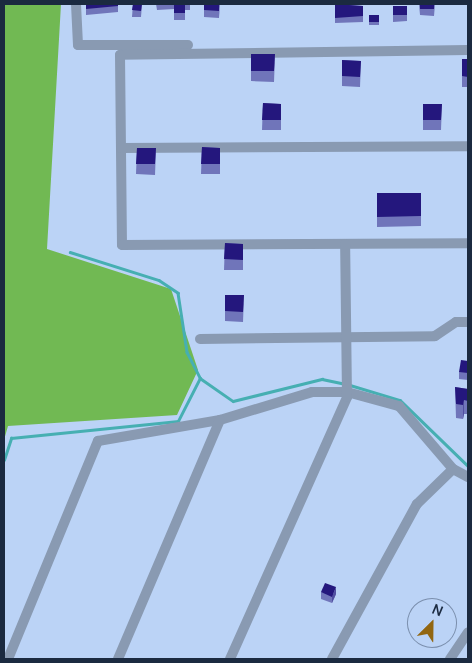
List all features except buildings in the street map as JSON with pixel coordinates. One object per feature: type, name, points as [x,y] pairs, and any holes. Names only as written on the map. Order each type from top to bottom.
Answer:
[{"type":"street","points":[[76,4],[75,41],[78,45],[188,44]]},
{"type":"street","points":[[468,50],[120,55],[122,245],[468,243]]},
{"type":"street","points":[[121,148],[468,146]]},
{"type":"street","points":[[230,659],[347,392],[345,244]]},
{"type":"street","points":[[200,339],[434,336],[456,322],[468,322]]},
{"type":"street","points":[[8,659],[98,442],[220,420],[312,392],[347,392],[399,406],[453,468],[468,477]]},
{"type":"street","points":[[118,659],[220,420]]},
{"type":"street","points":[[332,659],[417,504],[453,468]]},
{"type":"street","points":[[450,659],[468,632]]},
{"type":"green space","points":[[4,4],[61,4],[47,249],[171,289],[198,370],[177,415],[8,426],[4,440]]},
{"type":"waterway","points":[[70,252],[159,280],[178,293],[187,352],[200,378],[233,401],[322,379],[345,384]]},
{"type":"waterway","points":[[4,460],[11,438],[178,421],[200,378]]},
{"type":"waterway","points":[[350,385],[400,400],[468,466]]}]
